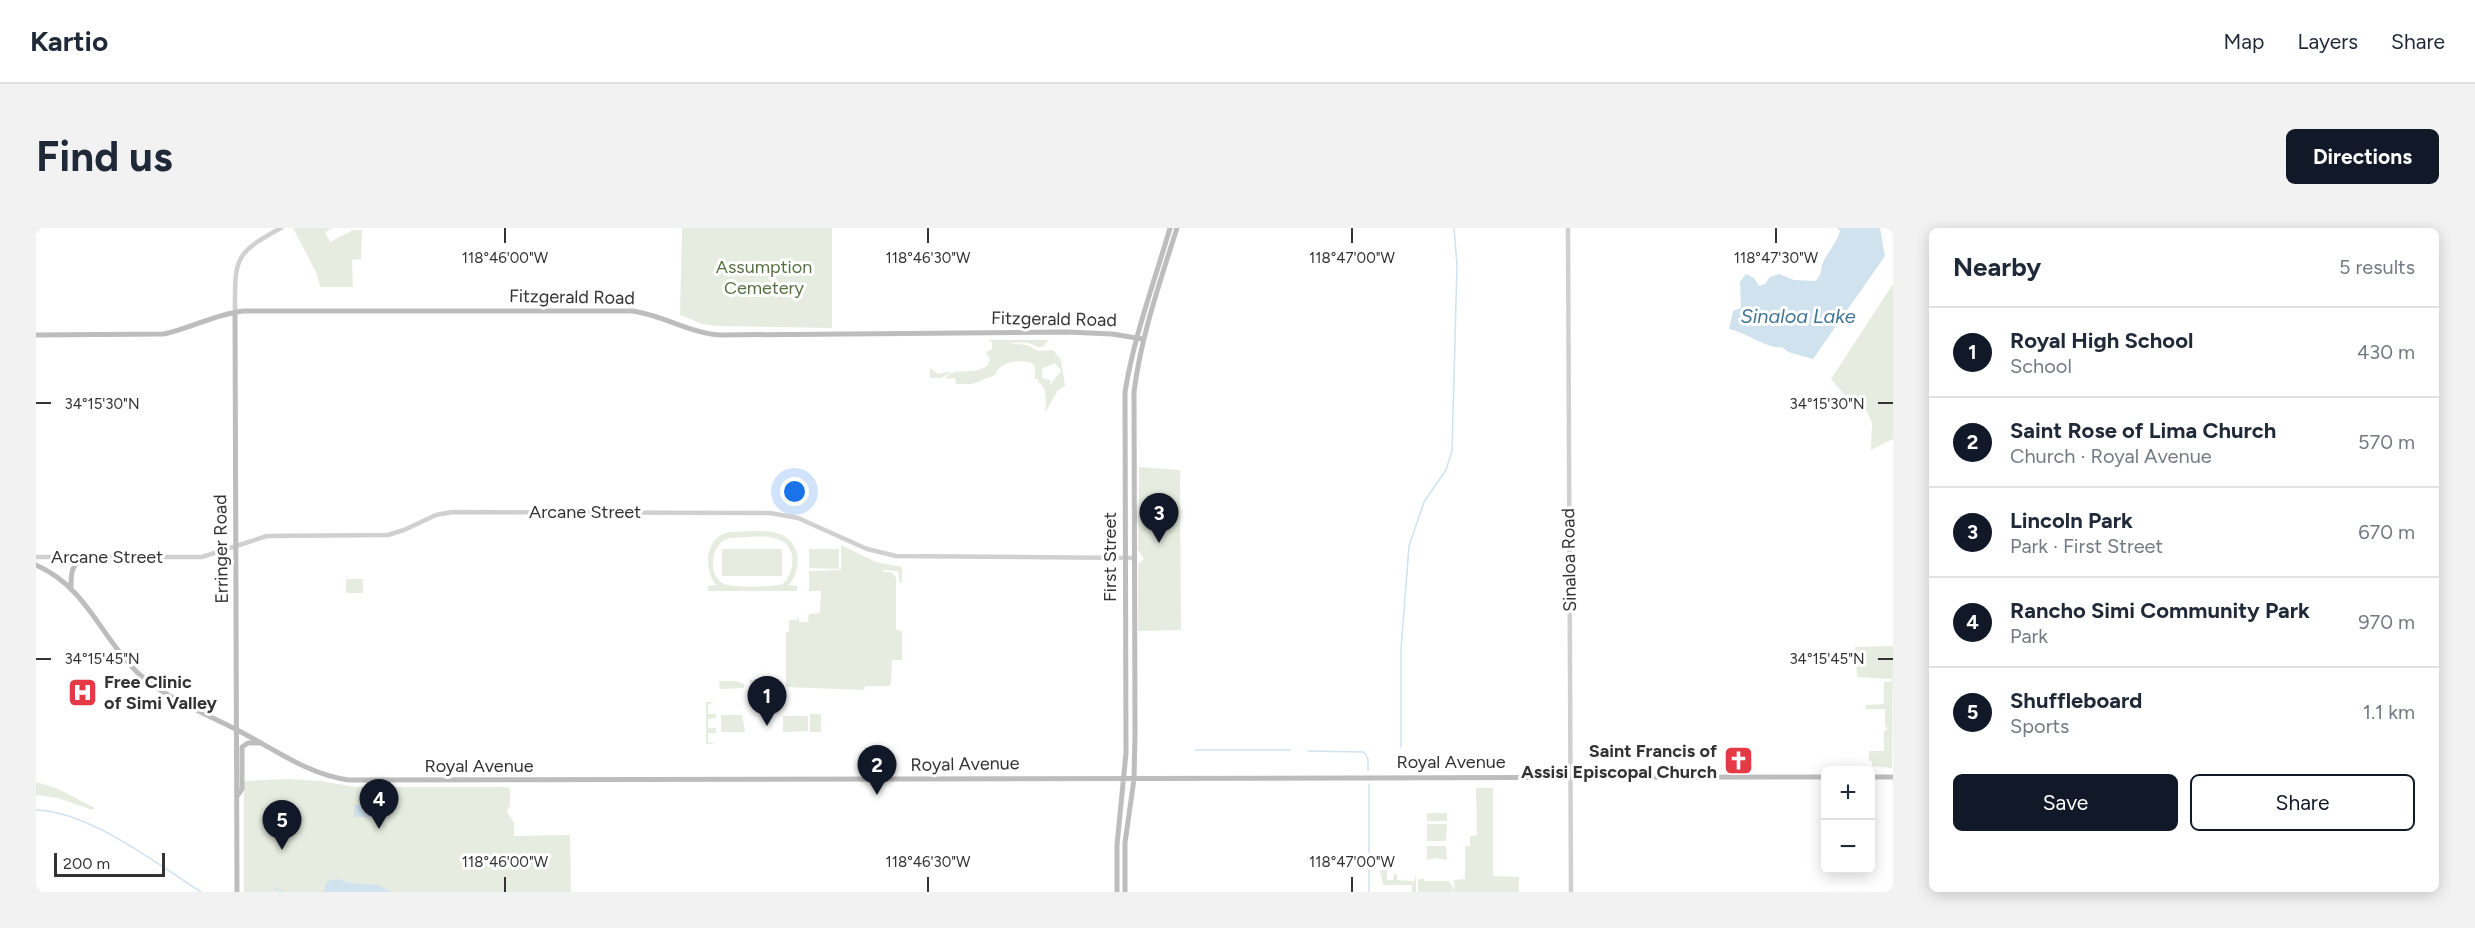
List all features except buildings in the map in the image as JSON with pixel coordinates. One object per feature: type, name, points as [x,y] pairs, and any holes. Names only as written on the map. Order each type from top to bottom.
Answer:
[{"type":"main road","name":"First Street","points":[[1118,892],[1117,845],[1126,779],[1125,392],[1136,337],[1170,228]]},
{"type":"main road","name":"First Street","points":[[1125,892],[1125,843],[1134,779],[1133,406],[1138,357],[1177,228]]},
{"type":"main road","name":"Fitzgerald Road","points":[[36,335],[164,334],[191,327],[213,316],[235,312],[632,311],[657,316],[697,331],[720,335],[1067,332],[1143,339]]},
{"type":"main road","name":"Erringer Road","points":[[235,312],[237,892]]},
{"type":"main road","points":[[71,587],[71,572],[74,564],[85,557]]},
{"type":"main road","name":"Royal Avenue","points":[[36,566],[58,577],[71,587],[85,602],[129,663],[147,681],[322,774],[358,781],[1821,777]]},
{"type":"main road","points":[[236,797],[242,789],[242,747],[248,743],[264,744]]},
{"type":"main road","points":[[1875,777],[1893,777]]},
{"type":"street","name":"Erringer Road","points":[[235,312],[235,273],[240,258],[250,245],[281,228]]},
{"type":"street","name":"Sinaloa Road","points":[[1568,228],[1571,892]]},
{"type":"street","name":"Arcane Street","points":[[36,557],[202,557],[267,536],[388,534],[404,530],[436,515],[452,512],[770,513],[798,518],[867,549],[888,555],[1134,558]]},
{"type":"green space","points":[[293,228],[333,228],[325,232],[330,242],[353,230],[362,230],[361,259],[352,260],[353,287],[320,287],[317,274]]},
{"type":"green space","name":"Assumption Cemetery","points":[[682,228],[832,228],[832,328],[717,326],[702,324],[680,315]]},
{"type":"green space","points":[[1893,284],[1893,439],[1871,450],[1872,423],[1867,412],[1851,402],[1831,379]]},
{"type":"green space","points":[[987,340],[1048,340],[1041,347],[1028,343],[1007,343],[1027,345],[1038,351],[1053,350],[1061,360],[1065,386],[1058,390],[1045,413],[1045,391],[1038,379],[1035,379],[1035,367],[1032,363],[1016,361],[1006,364],[995,375],[972,384],[956,384],[955,378],[945,379],[949,374],[975,371],[987,366],[990,360],[986,352],[992,349],[992,342]],"holes":[[[1055,363],[1061,371],[1050,385],[1050,380],[1042,378],[1042,369]]]},
{"type":"green space","points":[[930,368],[938,374],[952,372],[941,378],[930,378]]},
{"type":"green space","points":[[1139,467],[1180,470],[1181,630],[1138,631],[1138,564],[1144,559],[1138,550]]},
{"type":"green space","points":[[759,531],[779,534],[787,538],[793,544],[797,554],[796,570],[789,585],[797,586],[797,591],[708,591],[708,586],[716,585],[709,570],[711,546],[722,535],[730,532]],"holes":[[[766,537],[783,541],[792,555],[790,572],[785,582],[779,585],[757,587],[732,586],[722,583],[714,571],[713,558],[719,545],[730,538]]]},
{"type":"green space","points":[[841,545],[876,562],[902,567],[902,583],[900,583],[898,571],[883,570],[883,572],[891,572],[896,577],[896,630],[902,631],[902,660],[892,660],[889,686],[865,686],[864,690],[786,687],[786,632],[789,632],[789,620],[797,620],[798,616],[799,622],[808,622],[809,614],[820,613],[821,591],[809,591],[809,571],[841,570]]},
{"type":"green space","points":[[722,549],[782,549],[782,576],[722,576]]},
{"type":"green space","points":[[809,549],[839,549],[839,569],[809,568]]},
{"type":"green space","points":[[346,579],[363,579],[363,593],[346,593]]},
{"type":"green space","points":[[1893,646],[1892,768],[1872,766],[1872,761],[1869,761],[1869,751],[1884,751],[1884,731],[1887,727],[1885,727],[1885,709],[1866,709],[1866,705],[1884,704],[1884,682],[1891,682],[1892,679],[1857,677],[1855,647]]},
{"type":"green space","points":[[750,680],[778,680],[778,685],[772,691],[756,691],[750,685]]},
{"type":"green space","points":[[719,681],[736,681],[744,684],[744,688],[720,689]]},
{"type":"green space","points":[[706,702],[715,702],[708,704],[708,714],[716,714],[716,718],[708,719],[708,728],[716,728],[716,733],[708,733],[708,742],[716,744],[706,744]]},
{"type":"green space","points":[[810,714],[821,714],[821,732],[810,732]]},
{"type":"green space","points":[[721,715],[742,715],[745,732],[721,732]]},
{"type":"green space","points":[[783,716],[808,716],[808,731],[783,732]]},
{"type":"green space","points":[[288,779],[356,787],[508,787],[510,805],[507,811],[514,823],[514,836],[570,835],[571,892],[244,892],[244,781]]},
{"type":"green space","points":[[36,782],[58,789],[95,808],[92,810],[58,798],[36,795]]},
{"type":"green space","points":[[1476,788],[1493,788],[1493,876],[1519,877],[1519,892],[1452,892],[1455,886],[1453,880],[1465,879],[1465,846],[1470,846],[1470,836],[1477,835]]},
{"type":"green space","points":[[1427,813],[1447,813],[1447,821],[1427,821]]},
{"type":"green space","points":[[1427,824],[1447,824],[1446,841],[1427,841]]},
{"type":"green space","points":[[1427,846],[1446,846],[1447,860],[1437,858],[1427,860]]},
{"type":"green space","points":[[1380,870],[1387,870],[1387,880],[1393,880],[1394,874],[1397,874],[1397,880],[1414,881],[1416,876],[1416,892],[1412,892],[1412,885],[1383,885]]},
{"type":"green space","points":[[1418,879],[1449,881],[1453,887],[1452,892],[1418,892]]},
{"type":"water","name":"Sinaloa Lake","points":[[1837,228],[1880,228],[1885,256],[1813,359],[1788,352],[1782,347],[1771,346],[1729,329],[1733,311],[1741,308],[1740,282],[1746,274],[1754,278],[1759,286],[1765,284],[1770,277],[1779,274],[1794,280],[1815,281],[1840,231]]},
{"type":"water","points":[[354,805],[381,805],[381,817],[354,817]]},
{"type":"water","points":[[338,879],[350,883],[378,885],[391,892],[323,892],[328,881]]},
{"type":"waterway","points":[[1401,747],[1401,650],[1409,546],[1424,502],[1446,470],[1452,451],[1457,265],[1454,228]]},
{"type":"waterway","points":[[1195,750],[1290,750]]},
{"type":"waterway","points":[[1308,751],[1364,752],[1368,759],[1368,770]]},
{"type":"waterway","points":[[1369,784],[1369,892]]},
{"type":"waterway","points":[[36,810],[78,819],[100,829],[201,892]]},
{"type":"waterway","points":[[274,888],[283,892]]},
{"type":"place","name":"Lincoln Park","points":[[1159,543]]},
{"type":"place","name":"Free Clinic of Simi Valley","points":[[83,692]]},
{"type":"place","name":"Royal High School","points":[[767,726]]},
{"type":"place","name":"Saint Francis of Assisi Episcopal Church","points":[[1738,761]]},
{"type":"place","name":"Saint Rose of Lima Church","points":[[877,795]]},
{"type":"place","name":"Rancho Simi Community Park","points":[[379,829]]},
{"type":"place","name":"Shuffleboard","points":[[282,850]]}]
